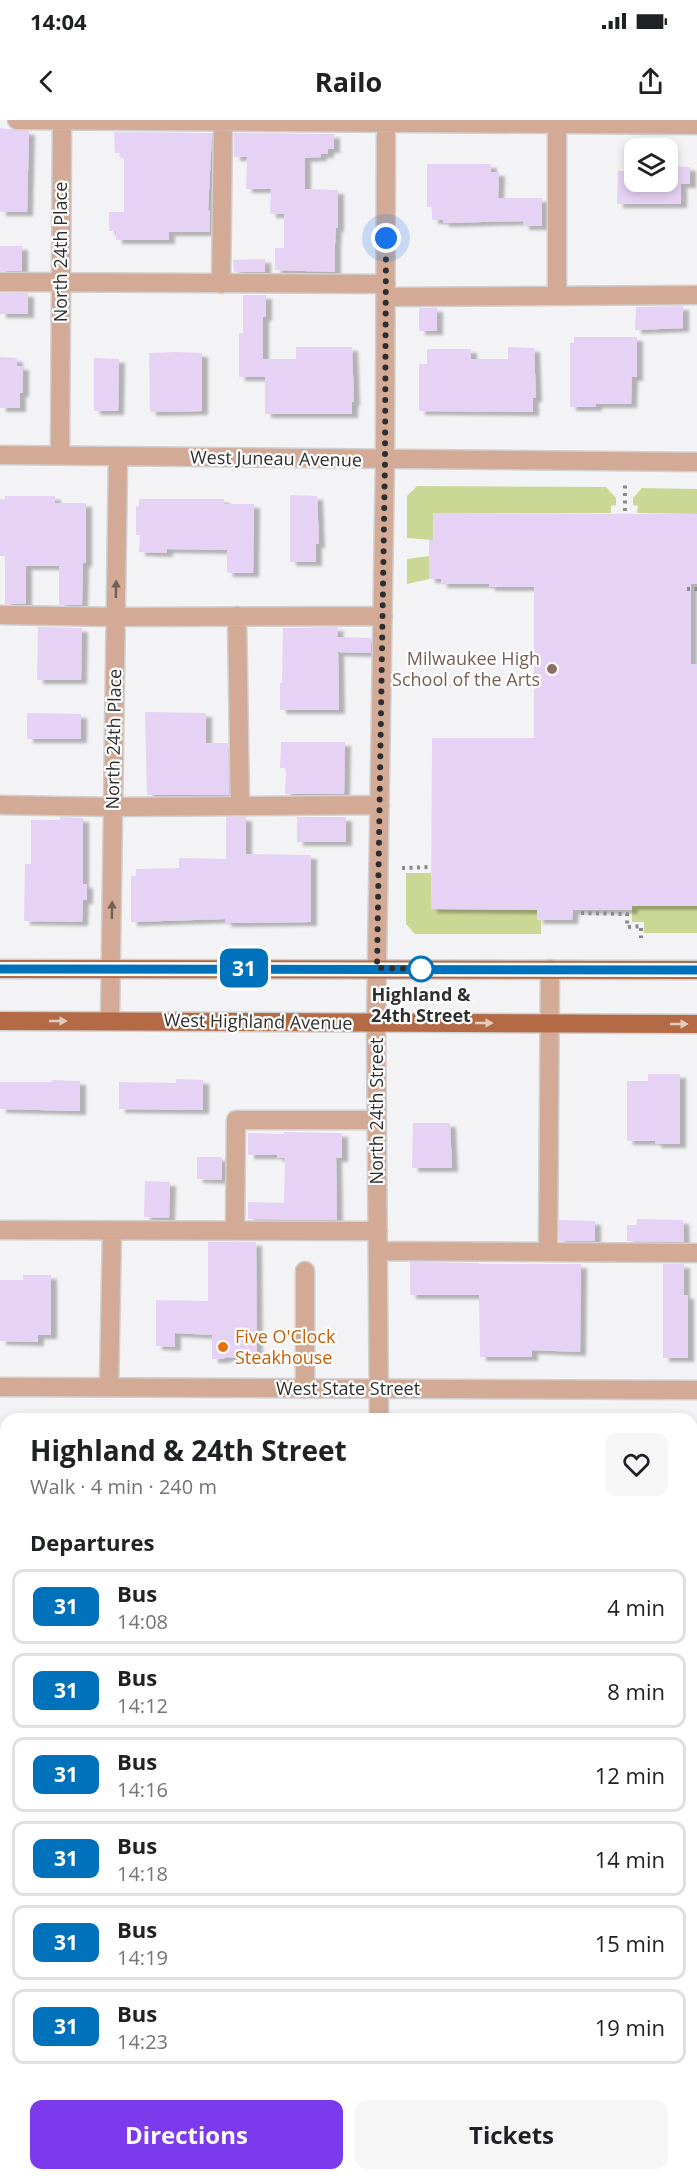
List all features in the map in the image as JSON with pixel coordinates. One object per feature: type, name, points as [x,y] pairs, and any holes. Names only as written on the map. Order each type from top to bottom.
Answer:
[{"type":"main road","points":[[0,969],[697,970]]},
{"type":"main road","name":"West Highland Avenue","points":[[0,1021],[697,1024]]},
{"type":"street","points":[[17,120],[697,125]]},
{"type":"street","name":"North 24th Place","points":[[60,455],[62,120]]},
{"type":"street","points":[[221,284],[223,121]]},
{"type":"street","name":"North 24th Street","points":[[379,1413],[376,1023],[385,460],[386,121]]},
{"type":"street","points":[[556,124],[556,296]]},
{"type":"street","points":[[0,282],[221,284],[556,296],[697,296]]},
{"type":"street","name":"West Juneau Avenue","points":[[0,455],[697,462]]},
{"type":"street","name":"North 24th Place","points":[[110,1021],[118,457]]},
{"type":"street","points":[[0,615],[383,616]]},
{"type":"street","points":[[237,616],[240,806]]},
{"type":"street","points":[[0,805],[113,807],[380,805]]},
{"type":"street","points":[[548,1252],[549,969]]},
{"type":"street","points":[[235,1231],[236,1120],[377,1120]]},
{"type":"street","points":[[0,1230],[378,1231]]},
{"type":"street","points":[[109,1387],[112,1231]]},
{"type":"street","points":[[378,1251],[697,1253]]},
{"type":"street","points":[[304,1271],[304,1389]]},
{"type":"street","name":"West State Street","points":[[0,1387],[697,1390]]},
{"type":"path","points":[[625,484],[625,511]]},
{"type":"path","points":[[687,589],[697,589]]},
{"type":"path","points":[[402,868],[431,867]]},
{"type":"path","points":[[581,913],[627,914],[627,927],[641,926],[641,938]]},
{"type":"green space","points":[[417,486],[606,487],[616,498],[616,505],[611,506],[611,513],[433,513],[433,540],[407,538],[407,496]]},
{"type":"green space","points":[[642,488],[697,489],[697,514],[637,513],[638,506],[633,505],[633,498]]},
{"type":"green space","points":[[429,556],[429,579],[407,584],[407,559]]},
{"type":"green space","points":[[406,873],[431,873],[431,909],[541,910],[541,934],[415,934],[406,924]]},
{"type":"green space","points":[[632,906],[697,906],[697,933],[644,933],[644,922],[632,922]]},
{"type":"building","points":[[0,128],[29,131],[27,212],[0,212]]},
{"type":"building","points":[[114,132],[212,133],[208,210],[210,210],[210,232],[169,232],[169,240],[116,240],[116,231],[109,231],[109,212],[124,212],[124,157],[120,157],[120,153],[115,153]]},
{"type":"building","points":[[234,133],[334,134],[334,149],[328,149],[328,154],[305,158],[305,189],[338,190],[335,272],[275,270],[275,248],[284,248],[284,214],[270,214],[271,189],[246,189],[247,157],[234,157]]},
{"type":"building","points":[[427,164],[491,164],[491,172],[499,172],[498,198],[542,198],[542,226],[523,226],[523,221],[443,223],[443,220],[432,220],[432,207],[427,207]]},
{"type":"building","points":[[678,166],[690,167],[690,184],[681,184],[681,204],[617,204],[618,171],[624,171],[624,192],[678,192]]},
{"type":"building","points":[[0,246],[22,246],[22,271],[0,271]]},
{"type":"building","points":[[265,259],[265,272],[234,272],[233,260]]},
{"type":"building","points":[[0,293],[28,293],[28,314],[0,314]]},
{"type":"building","points":[[243,295],[266,295],[266,317],[263,317],[263,359],[296,359],[296,347],[352,347],[354,402],[352,402],[352,414],[265,414],[265,377],[239,377],[239,333],[243,333]]},
{"type":"building","points":[[683,306],[683,328],[635,330],[636,307]]},
{"type":"building","points":[[419,308],[437,308],[437,331],[419,331]]},
{"type":"building","points":[[574,337],[637,337],[637,377],[632,377],[631,404],[570,407],[570,343],[574,343]]},
{"type":"building","points":[[508,347],[534,348],[536,398],[533,398],[533,412],[419,411],[419,364],[427,364],[427,349],[471,349],[471,359],[508,359]]},
{"type":"building","points":[[149,353],[202,353],[202,411],[150,412]]},
{"type":"building","points":[[0,357],[17,358],[17,366],[23,366],[23,393],[20,393],[20,408],[0,408]]},
{"type":"building","points":[[94,358],[119,359],[118,411],[94,411]]},
{"type":"building","points":[[290,495],[317,496],[319,544],[316,544],[316,562],[290,562]]},
{"type":"building","points":[[5,496],[55,496],[55,503],[86,503],[86,563],[83,563],[82,605],[59,605],[59,566],[26,566],[26,604],[5,604],[5,556],[0,556],[0,499],[5,499]]},
{"type":"building","points":[[139,499],[224,499],[224,504],[254,504],[253,573],[227,573],[227,550],[167,549],[167,553],[139,552],[140,535],[136,535],[136,506],[139,506]]},
{"type":"building","name":"Milwaukee High School of the Arts","points":[[433,513],[697,514],[697,584],[691,584],[691,664],[697,664],[697,906],[632,906],[632,910],[573,910],[572,920],[537,920],[537,910],[431,909],[432,738],[534,738],[534,587],[441,584],[441,579],[429,579],[429,540],[433,540]]},
{"type":"building","points":[[38,627],[82,628],[81,680],[37,680]]},
{"type":"building","points":[[338,627],[337,637],[371,638],[371,653],[338,652],[339,710],[280,710],[283,628]]},
{"type":"building","points":[[145,712],[206,713],[206,743],[228,743],[229,795],[147,795]]},
{"type":"building","points":[[27,713],[81,714],[81,739],[27,739]]},
{"type":"building","points":[[281,742],[345,742],[344,794],[285,794],[286,768],[280,768]]},
{"type":"building","points":[[60,817],[83,818],[83,884],[87,884],[87,900],[83,900],[82,922],[24,921],[25,864],[31,864],[31,820],[60,820]]},
{"type":"building","points":[[226,817],[246,817],[246,854],[311,855],[311,922],[225,923],[225,919],[131,922],[131,876],[136,876],[136,869],[179,868],[179,858],[226,859]]},
{"type":"building","points":[[297,817],[346,817],[346,842],[297,842]]},
{"type":"building","points":[[648,1074],[680,1074],[680,1144],[627,1141],[627,1081],[648,1081]]},
{"type":"building","points":[[176,1079],[203,1080],[203,1110],[119,1109],[119,1082],[176,1083]]},
{"type":"building","points":[[52,1080],[80,1081],[80,1111],[0,1109],[0,1082],[52,1082]]},
{"type":"building","points":[[413,1123],[450,1123],[452,1168],[412,1168]]},
{"type":"building","points":[[284,1132],[342,1133],[342,1158],[336,1158],[337,1220],[248,1219],[248,1202],[284,1203],[285,1158],[277,1158],[277,1155],[248,1155],[248,1133],[284,1134]]},
{"type":"building","points":[[197,1157],[222,1157],[222,1180],[197,1179]]},
{"type":"building","points":[[145,1181],[170,1182],[169,1218],[144,1217]]},
{"type":"building","points":[[637,1219],[683,1220],[684,1242],[627,1241],[627,1225],[637,1225]]},
{"type":"building","points":[[559,1220],[595,1221],[595,1241],[559,1241]]},
{"type":"building","points":[[208,1242],[256,1242],[257,1359],[227,1357],[212,1359],[212,1335],[175,1333],[175,1347],[156,1346],[156,1300],[208,1301]]},
{"type":"building","points":[[410,1262],[581,1264],[580,1352],[532,1350],[532,1357],[480,1357],[479,1295],[410,1295]]},
{"type":"building","points":[[663,1264],[684,1264],[684,1295],[688,1295],[688,1358],[663,1358]]},
{"type":"building","points":[[23,1275],[51,1275],[51,1335],[38,1335],[38,1342],[0,1341],[0,1280],[23,1280]]},
{"type":"bus line","name":"31","points":[[0,969],[697,970]]},
{"type":"place","name":"Milwaukee High School of the Arts","points":[[552,669]]},
{"type":"place","name":"Highland & 24th Street","points":[[421,969]]},
{"type":"place","name":"Five O'Clock Steakhouse","points":[[223,1347]]},
{"type":"route","points":[[386,238],[377,968],[424,969],[421,969]]}]
